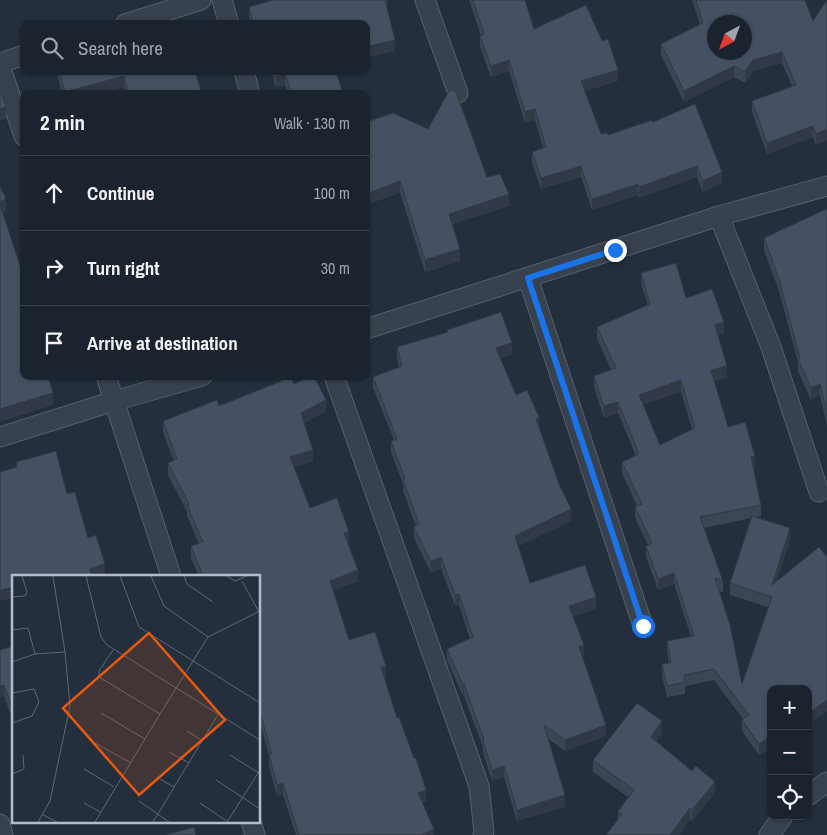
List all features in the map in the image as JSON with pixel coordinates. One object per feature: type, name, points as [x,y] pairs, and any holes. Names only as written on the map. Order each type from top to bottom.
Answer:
[{"type":"street","points":[[138,20],[201,0]]},
{"type":"street","points":[[222,0],[228,20]]},
{"type":"street","points":[[425,0],[458,93]]},
{"type":"street","points":[[20,56],[0,64],[20,124]]},
{"type":"street","points":[[245,75],[249,90]]},
{"type":"street","points":[[370,328],[719,216],[827,186]]},
{"type":"street","points":[[719,216],[771,348],[819,492]]},
{"type":"street","points":[[528,278],[643,626]]},
{"type":"street","points":[[107,380],[171,575]]},
{"type":"street","points":[[0,437],[188,380]]},
{"type":"street","points":[[335,380],[479,786],[483,835]]},
{"type":"street","points":[[812,793],[827,782]]},
{"type":"street","points":[[769,835],[780,820]]},
{"type":"street","points":[[251,822],[255,835]]},
{"type":"street","points":[[0,824],[3,835]]},
{"type":"building","points":[[273,0],[385,0],[395,40],[370,46],[370,20],[252,20],[249,7]]},
{"type":"building","points":[[473,0],[525,0],[534,29],[586,5],[602,41],[608,39],[618,70],[581,81],[601,134],[607,133],[608,135],[652,120],[653,122],[695,104],[722,172],[703,181],[697,166],[639,187],[638,184],[592,199],[581,166],[541,178],[532,152],[546,147],[535,109],[525,112],[509,60],[491,66],[480,36],[484,34]]},
{"type":"building","points":[[696,0],[805,0],[813,21],[827,0],[827,129],[816,134],[813,126],[767,143],[752,101],[796,85],[782,52],[753,60],[745,72],[734,66],[684,91],[661,44],[703,23]]},
{"type":"building","points":[[60,75],[196,75],[201,90],[127,90],[124,76],[72,90],[64,90]]},
{"type":"building","points":[[285,75],[337,75],[342,90],[291,90]]},
{"type":"building","points":[[450,89],[456,92],[487,177],[500,174],[509,194],[449,214],[460,249],[425,260],[400,181],[370,192],[370,121],[393,113],[428,129]]},
{"type":"building","points":[[0,95],[2,95],[6,107],[0,109]]},
{"type":"building","points":[[0,186],[6,199],[0,202]]},
{"type":"building","points":[[0,205],[20,266],[20,380],[49,380],[53,393],[0,409]]},
{"type":"building","points":[[827,209],[827,414],[820,384],[811,388],[798,359],[800,358],[779,279],[764,238]]},
{"type":"building","points":[[676,263],[686,298],[712,289],[724,322],[715,325],[727,366],[711,370],[728,427],[745,422],[755,456],[751,457],[761,505],[700,517],[723,581],[715,578],[730,625],[742,684],[772,597],[730,583],[752,516],[790,528],[772,585],[819,547],[827,557],[827,700],[812,711],[812,685],[767,685],[767,739],[759,744],[742,720],[749,715],[714,669],[684,675],[685,682],[667,686],[662,664],[671,663],[667,641],[694,636],[674,573],[658,579],[646,546],[652,543],[635,507],[642,504],[622,462],[639,454],[618,402],[604,406],[594,376],[616,368],[597,327],[650,304],[641,273]],"holes":[[[681,380],[695,428],[660,445],[639,395]]]},
{"type":"building","points":[[501,312],[512,343],[496,348],[516,395],[527,390],[539,417],[536,419],[559,484],[571,509],[515,536],[530,583],[585,565],[596,597],[569,606],[584,645],[579,647],[606,725],[565,740],[544,725],[565,795],[517,810],[504,766],[492,770],[484,740],[464,684],[447,649],[473,637],[459,594],[455,595],[441,557],[431,562],[414,527],[419,524],[391,441],[397,439],[373,377],[402,366],[397,347],[448,332],[447,330]]},
{"type":"building","points":[[284,380],[292,380],[294,384],[302,380],[316,380],[326,400],[301,413],[313,450],[290,457],[310,508],[337,498],[349,532],[344,533],[358,570],[330,581],[349,640],[375,632],[386,666],[381,667],[397,718],[399,717],[414,758],[416,758],[426,790],[418,793],[434,829],[422,835],[299,835],[283,783],[277,785],[269,755],[272,754],[260,712],[260,575],[203,575],[191,546],[203,542],[187,505],[189,504],[168,463],[177,459],[163,421],[217,400],[219,406]]},
{"type":"building","points":[[56,451],[67,494],[75,492],[88,538],[96,535],[105,564],[90,569],[92,575],[12,575],[12,587],[0,590],[0,472],[17,467],[16,462]]},
{"type":"building","points":[[12,647],[12,707],[4,685],[0,686],[0,650]]},
{"type":"building","points":[[637,703],[662,721],[651,737],[692,771],[696,766],[715,782],[692,810],[690,808],[670,835],[606,835],[622,814],[618,811],[634,790],[593,760]]},
{"type":"building","points":[[194,827],[196,835],[165,835]]},
{"type":"route","points":[[615,250],[528,278],[643,626]]}]
